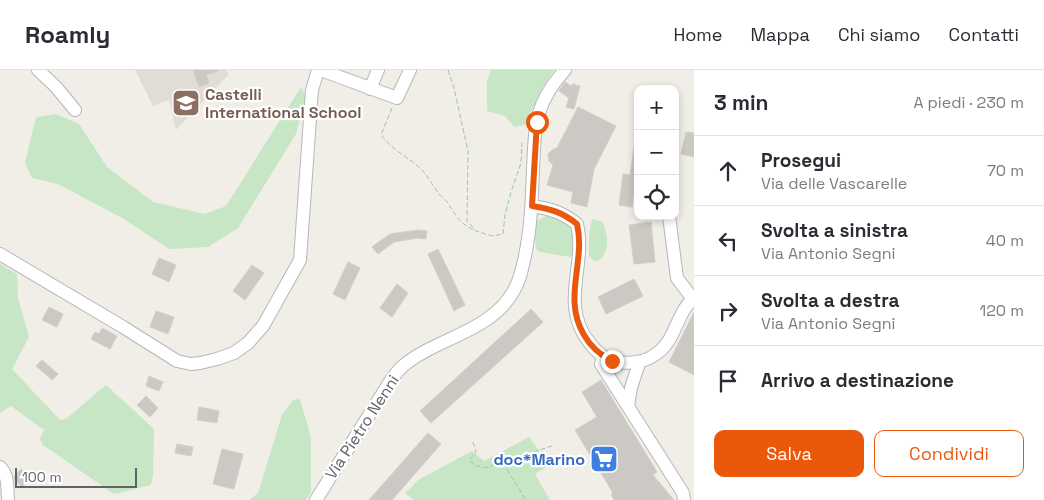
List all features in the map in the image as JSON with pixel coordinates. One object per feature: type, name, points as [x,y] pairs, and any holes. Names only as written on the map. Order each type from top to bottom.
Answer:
[{"type":"street","points":[[38,70],[56,87],[75,110]]},
{"type":"street","points":[[0,254],[123,327],[176,361],[191,364],[209,362],[226,357],[242,348],[263,326],[300,260],[312,90],[320,70],[396,98],[410,70]]},
{"type":"street","points":[[370,89],[378,70]]},
{"type":"street","name":"Via Pietro Nenni","points":[[316,500],[390,380],[403,366],[416,357],[480,323],[502,307],[513,292],[520,278],[528,243],[538,114],[552,85],[565,70]]},
{"type":"street","points":[[532,206],[551,209],[565,215],[577,224],[579,243],[574,306],[579,326],[594,349],[603,356],[617,362],[640,363],[657,354],[667,344],[683,309],[694,298],[677,278],[670,220]]},
{"type":"street","points":[[603,356],[601,364],[683,493],[684,500]]},
{"type":"street","points":[[628,406],[632,384],[640,363]]},
{"type":"street","points":[[617,389],[624,390],[632,384]]},
{"type":"street","points":[[0,467],[6,479],[8,500]]},
{"type":"path","points":[[448,70],[454,88],[468,151],[467,221],[476,231]]},
{"type":"path","points":[[396,98],[381,135],[387,143],[422,171],[447,203],[451,212],[463,225],[476,231],[492,236],[503,234],[505,215],[521,163],[522,142]]},
{"type":"path","points":[[473,442],[476,452],[469,460],[475,465],[484,468],[552,446]]},
{"type":"path","points":[[502,462],[526,500]]},
{"type":"shaded area","name":"Castelli International School","points":[[135,70],[226,70],[229,74],[176,130],[169,100],[153,106]]},
{"type":"green space","points":[[491,70],[554,70],[542,88],[525,125],[514,127],[505,116],[487,111],[487,81]]},
{"type":"green space","points":[[301,87],[306,97],[296,134],[238,228],[208,247],[169,249],[124,219],[58,184],[32,178],[25,163],[36,117],[56,114],[79,124],[107,167],[153,202],[205,214],[226,206]]},
{"type":"green space","points":[[551,214],[571,223],[575,252],[570,257],[540,252],[536,249],[536,223]]},
{"type":"green space","points":[[592,219],[603,222],[607,242],[603,256],[600,260],[594,261],[589,256],[589,235]]},
{"type":"green space","points":[[0,264],[17,274],[18,298],[29,337],[12,369],[60,420],[66,419],[106,385],[154,429],[151,485],[114,494],[43,445],[40,439],[44,430],[11,406],[0,413]]},
{"type":"green space","points":[[300,399],[311,438],[311,492],[306,500],[249,500],[258,493],[282,415],[293,400]]},
{"type":"green space","points":[[529,437],[550,465],[535,474],[550,500],[414,500],[405,493],[418,480],[472,451],[484,461]]},
{"type":"building","points":[[193,70],[218,71],[206,75],[209,83],[199,87]]},
{"type":"building","points":[[565,82],[572,87],[572,84],[580,86],[574,109],[566,107],[569,98],[559,91]]},
{"type":"building","points":[[578,107],[616,126],[594,169],[587,207],[571,203],[573,192],[547,185],[553,165],[549,161],[548,154],[557,148]]},
{"type":"building","points":[[686,132],[694,133],[694,157],[681,154]]},
{"type":"building","points":[[634,147],[632,207],[619,205],[623,174],[630,175]]},
{"type":"building","points":[[651,222],[655,262],[634,264],[629,225]]},
{"type":"building","points":[[418,230],[427,231],[426,239],[417,238],[394,242],[378,254],[372,247],[390,234]]},
{"type":"building","points":[[438,249],[465,305],[454,311],[428,254]]},
{"type":"building","points":[[159,258],[176,265],[169,282],[152,274]]},
{"type":"building","points":[[348,262],[360,268],[345,300],[333,294]]},
{"type":"building","points":[[252,265],[264,273],[245,300],[233,291]]},
{"type":"building","points":[[634,279],[643,296],[606,314],[598,297]]},
{"type":"building","points":[[397,284],[408,293],[392,317],[380,308]]},
{"type":"building","points":[[49,307],[63,314],[57,327],[42,320]]},
{"type":"building","points":[[531,309],[543,322],[431,423],[420,411]]},
{"type":"building","points":[[156,311],[174,317],[168,334],[150,327]]},
{"type":"building","points":[[694,312],[694,375],[669,362]]},
{"type":"building","points":[[102,328],[117,336],[110,349],[91,339],[95,332],[99,334]]},
{"type":"building","points":[[42,360],[58,374],[52,380],[36,366]]},
{"type":"building","points":[[149,376],[163,382],[159,391],[146,386]]},
{"type":"building","points":[[601,380],[657,472],[653,475],[674,500],[614,500],[611,494],[613,493],[575,430],[597,417],[582,392]]},
{"type":"building","points":[[146,396],[158,408],[150,417],[137,405]]},
{"type":"building","points":[[199,407],[219,411],[217,423],[197,420]]},
{"type":"building","points":[[428,433],[441,444],[392,500],[369,500]]},
{"type":"building","points":[[177,444],[193,447],[191,456],[175,453]]},
{"type":"building","points":[[222,449],[243,454],[234,489],[213,484]]},
{"type":"building","points":[[21,469],[30,477],[22,487],[14,477]]},
{"type":"place","name":"Castelli International School","points":[[186,103]]},
{"type":"place","name":"doc*Marino","points":[[604,459]]},
{"type":"route","points":[[537,122],[532,206],[551,209],[565,215],[577,224],[579,243],[574,286],[574,306],[579,326],[594,349],[612,361]]}]
